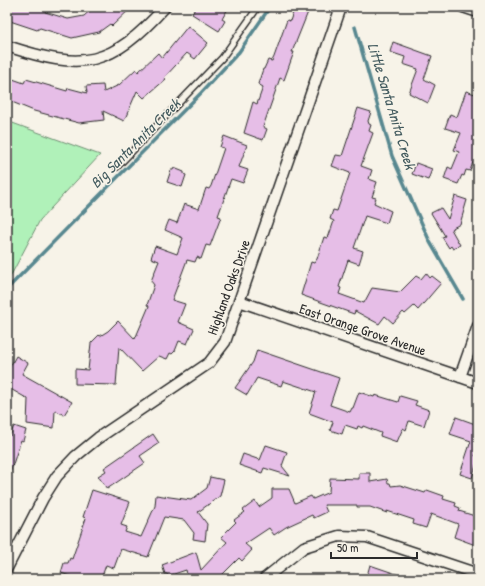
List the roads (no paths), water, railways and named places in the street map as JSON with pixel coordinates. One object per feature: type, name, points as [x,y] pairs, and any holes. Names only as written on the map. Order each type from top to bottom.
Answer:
[{"type":"street","points":[[7,46],[41,57],[75,62],[104,57],[128,44],[165,7]]},
{"type":"street","name":"Highland Oaks Drive","points":[[7,568],[30,521],[57,476],[76,456],[98,438],[209,363],[225,342],[341,7]]},
{"type":"street","points":[[463,7],[478,12]]},
{"type":"street","name":"East Orange Grove Avenue","points":[[239,301],[478,383]]},
{"type":"street","points":[[460,377],[478,326]]},
{"type":"street","points":[[264,579],[304,547],[339,536],[367,537],[478,574]]},
{"type":"lane","points":[[117,167],[222,58],[258,7]]},
{"type":"waterway","name":"Big Santa Anita Creek","points":[[7,289],[201,93],[239,52],[270,7]]},
{"type":"waterway","name":"Little Santa Anita Creek","points":[[355,27],[392,156],[430,242],[463,299]]}]
